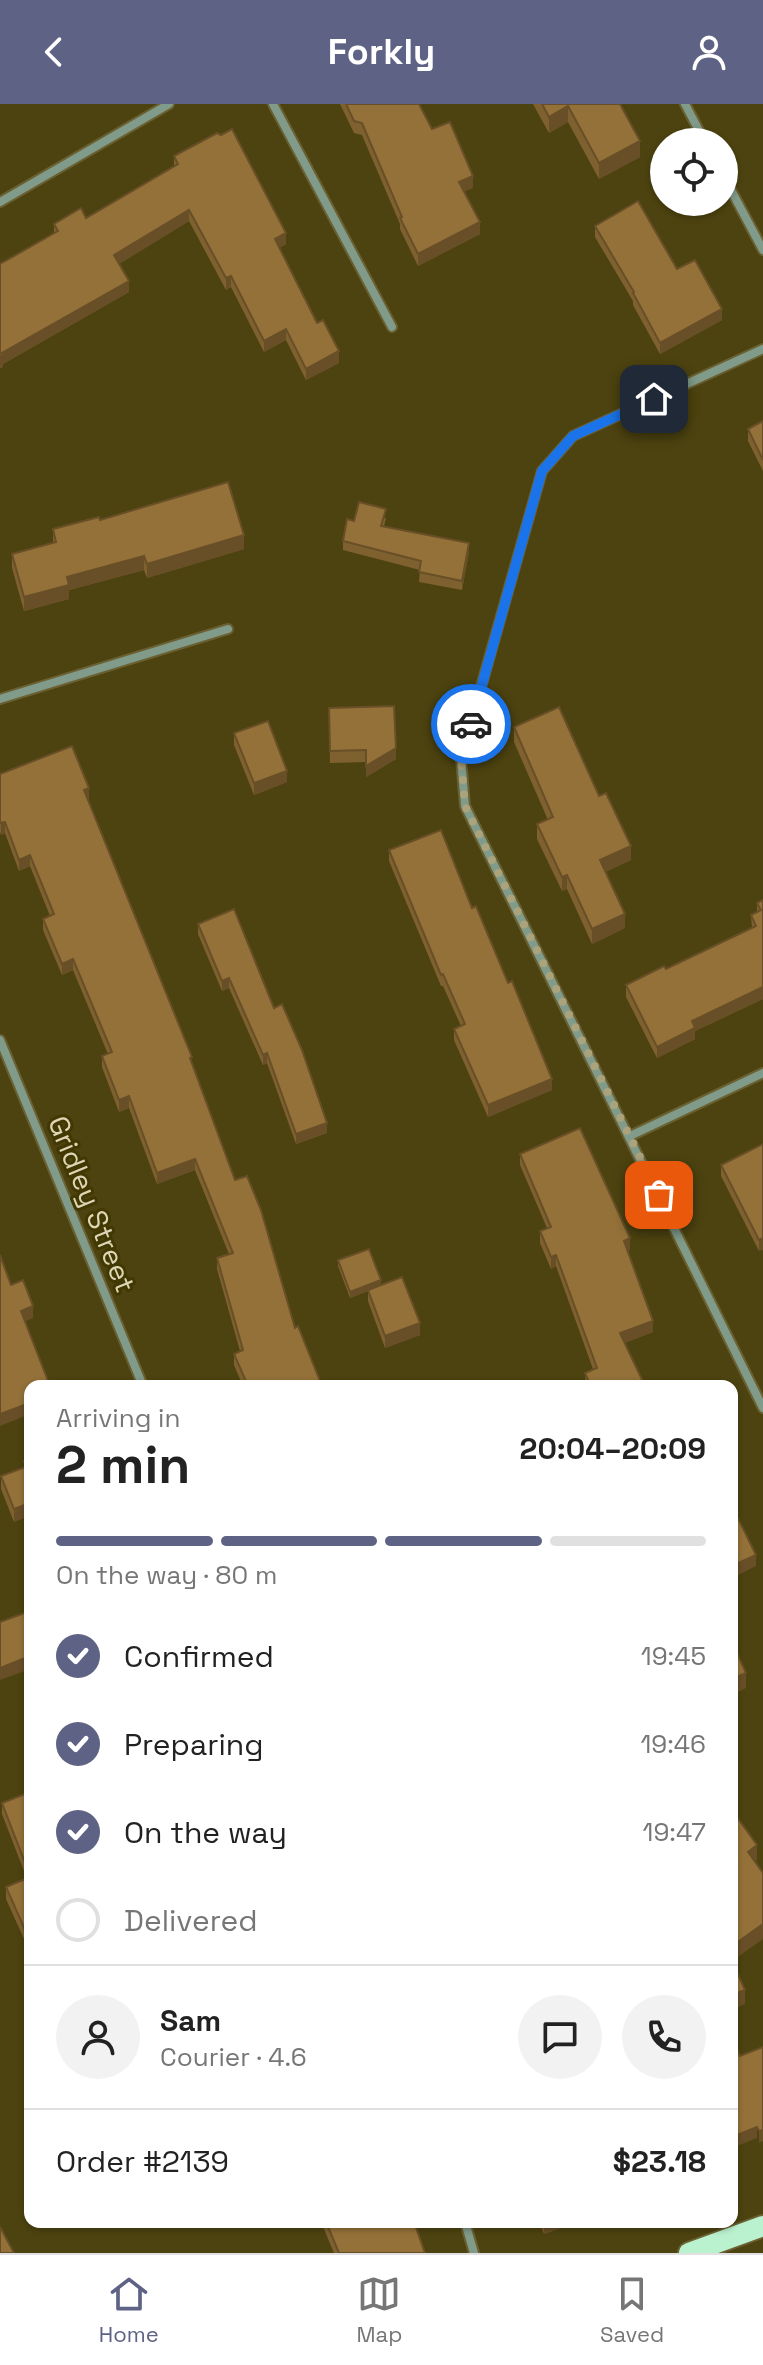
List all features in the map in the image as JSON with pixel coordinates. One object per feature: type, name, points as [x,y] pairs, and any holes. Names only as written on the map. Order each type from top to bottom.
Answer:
[{"type":"main road","points":[[689,2253],[763,2226]]},
{"type":"street","points":[[0,202],[169,104]]},
{"type":"street","points":[[273,104],[392,327]]},
{"type":"street","points":[[685,104],[698,128]]},
{"type":"street","points":[[738,203],[763,250]]},
{"type":"street","points":[[763,349],[573,436],[542,471],[461,758],[465,806],[763,1408]]},
{"type":"street","points":[[0,699],[228,629]]},
{"type":"street","name":"Gridley Street","points":[[0,1040],[141,1380]]},
{"type":"street","points":[[630,1136],[763,1073]]},
{"type":"street","points":[[467,2228],[474,2253]]},
{"type":"building","points":[[346,104],[419,104],[432,129],[450,122],[473,176],[459,182],[480,222],[418,254],[400,218],[362,123],[354,121]]},
{"type":"building","points":[[542,104],[620,104],[640,141],[599,163],[568,106],[549,117]]},
{"type":"building","points":[[232,129],[286,233],[275,239],[317,323],[323,320],[339,351],[306,369],[286,329],[264,341],[231,276],[226,278],[189,210],[114,255],[129,281],[2,353],[0,357],[0,264],[58,231],[54,224],[81,208],[86,218],[178,164],[174,156],[217,133],[221,135]]},
{"type":"building","points":[[638,201],[677,269],[695,260],[722,309],[660,343],[595,226]]},
{"type":"building","points":[[763,421],[763,460],[748,429]]},
{"type":"building","points":[[228,482],[244,535],[147,564],[144,556],[67,577],[69,585],[24,597],[12,554],[56,542],[53,529],[99,517],[100,520]]},
{"type":"building","points":[[359,502],[386,509],[381,526],[469,543],[462,581],[419,572],[421,561],[343,541],[347,519],[354,521]]},
{"type":"building","points":[[394,706],[396,748],[366,766],[366,750],[330,751],[329,708]]},
{"type":"building","points":[[559,707],[599,796],[606,793],[631,846],[600,860],[625,914],[592,929],[567,875],[562,877],[537,824],[553,817],[514,727]]},
{"type":"building","points":[[268,721],[287,771],[254,783],[234,733]]},
{"type":"building","points":[[72,746],[89,788],[84,790],[192,1057],[235,1180],[247,1176],[261,1210],[295,1328],[298,1326],[320,1380],[245,1380],[234,1354],[243,1350],[217,1258],[233,1253],[195,1159],[157,1173],[129,1096],[119,1100],[102,1056],[112,1052],[73,959],[62,964],[43,919],[54,914],[30,855],[19,860],[5,822],[0,821],[0,774]]},
{"type":"building","points":[[441,830],[472,908],[476,906],[508,983],[512,981],[552,1079],[488,1105],[454,1029],[465,1024],[389,850]]},
{"type":"building","points":[[763,900],[763,987],[692,1021],[695,1028],[657,1047],[626,985],[756,926],[751,915],[761,910],[757,903]]},
{"type":"building","points":[[234,909],[274,1008],[282,1004],[302,1050],[327,1123],[296,1134],[267,1053],[263,1055],[229,978],[222,981],[198,924]]},
{"type":"building","points":[[580,1128],[630,1238],[624,1241],[653,1321],[620,1333],[642,1380],[588,1380],[585,1373],[597,1368],[556,1255],[551,1257],[540,1231],[551,1227],[520,1154]]},
{"type":"building","points":[[763,1144],[763,1238],[759,1240],[721,1165]]},
{"type":"building","points":[[369,1249],[381,1280],[350,1292],[338,1260]]},
{"type":"building","points":[[0,1255],[11,1285],[23,1280],[33,1306],[21,1311],[48,1380],[24,1380],[24,1405],[0,1414]]},
{"type":"building","points":[[402,1277],[420,1323],[385,1336],[368,1290]]},
{"type":"building","points":[[24,1468],[24,1505],[14,1509],[1,1476]]},
{"type":"building","points":[[738,1518],[756,1555],[738,1563]]},
{"type":"building","points":[[24,1613],[24,1658],[0,1668],[0,1622]]},
{"type":"building","points":[[738,1655],[746,1673],[738,1676]]},
{"type":"building","points":[[24,1794],[24,1860],[2,1803]]},
{"type":"building","points":[[738,1818],[757,1845],[748,1852],[763,1873],[763,1924],[738,1942]]},
{"type":"building","points":[[24,1880],[24,1928],[6,1887]]},
{"type":"building","points":[[738,1974],[745,1990],[738,1993]]},
{"type":"building","points":[[763,2047],[763,2130],[759,2131],[757,2127],[738,2135],[738,2052],[740,2056]]},
{"type":"building","points":[[0,2227],[14,2253],[0,2253]]},
{"type":"building","points":[[329,2228],[416,2228],[425,2253],[339,2253]]},
{"type":"way so far","points":[[471,724],[461,758],[465,806],[659,1195]]},
{"type":"route","points":[[471,724],[542,471],[573,436],[654,399]]}]
